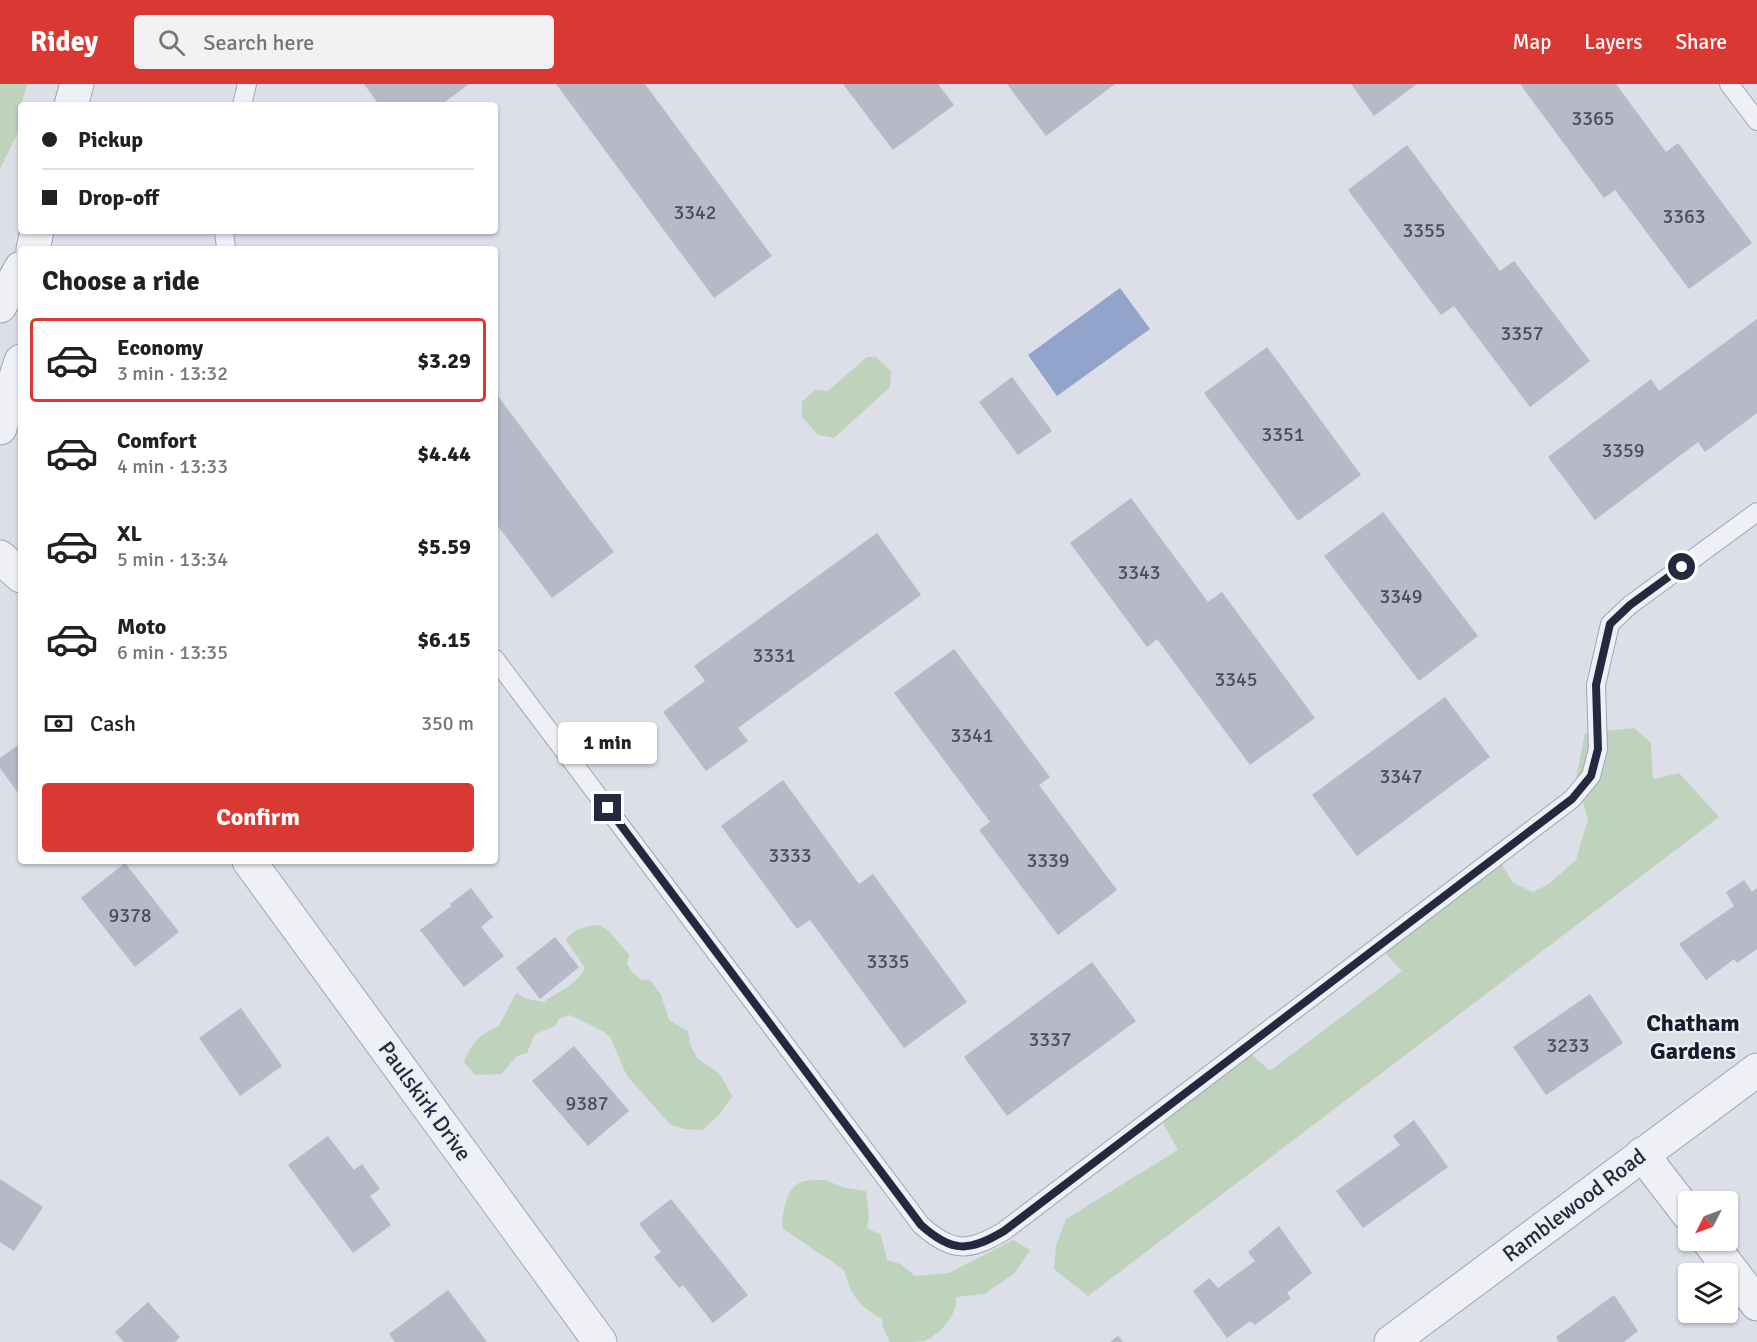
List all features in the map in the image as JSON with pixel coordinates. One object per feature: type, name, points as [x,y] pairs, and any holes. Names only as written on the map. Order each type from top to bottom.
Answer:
[{"type":"street","points":[[72,102],[77,84]]},
{"type":"street","points":[[0,306],[18,273]]},
{"type":"street","points":[[0,428],[18,371]]},
{"type":"street","points":[[0,557],[18,573]]},
{"type":"street","name":"Paulskirk Drive","points":[[251,864],[600,1342]]},
{"type":"street","name":"Ramblewood Road","points":[[1391,1342],[1757,1070]]},
{"type":"street","points":[[1642,1154],[1678,1201]]},
{"type":"street","points":[[1716,1251],[1757,1304]]},
{"type":"lane","points":[[243,102],[247,84]]},
{"type":"lane","points":[[1729,84],[1757,121]]},
{"type":"lane","points":[[498,663],[921,1225],[938,1240],[960,1247],[983,1243],[1004,1231],[1572,799],[1591,776],[1598,749],[1596,685],[1610,624],[1630,605],[1757,512]]},
{"type":"green space","points":[[0,84],[27,84],[22,102],[18,102],[18,132],[0,169]]},
{"type":"green space","points":[[867,357],[876,357],[891,371],[890,387],[834,438],[818,435],[802,417],[802,402],[815,390],[828,391]]},
{"type":"green space","points":[[1634,728],[1651,743],[1653,779],[1679,773],[1719,817],[1088,1296],[1054,1269],[1056,1245],[1066,1219],[1178,1150],[1163,1123],[1250,1053],[1270,1071],[1402,971],[1387,955],[1387,930],[1493,850],[1513,883],[1533,892],[1549,884],[1576,860],[1588,819],[1576,780],[1585,733]]},
{"type":"green space","points":[[599,925],[609,931],[629,955],[627,964],[631,971],[642,980],[650,980],[661,995],[669,1020],[688,1031],[690,1044],[697,1058],[720,1074],[732,1096],[720,1114],[702,1130],[684,1129],[670,1124],[627,1076],[610,1037],[603,1031],[570,1015],[559,1019],[555,1026],[535,1034],[527,1053],[517,1056],[501,1074],[475,1075],[464,1062],[477,1040],[499,1026],[516,993],[527,999],[544,1002],[577,979],[585,968],[566,940],[576,931]]},
{"type":"green space","points":[[825,1180],[845,1188],[866,1191],[869,1218],[867,1228],[881,1235],[887,1260],[900,1264],[915,1276],[949,1273],[1013,1240],[1030,1250],[1015,1273],[984,1294],[956,1297],[951,1317],[942,1329],[930,1338],[924,1341],[890,1342],[882,1319],[857,1299],[844,1270],[782,1228],[786,1202],[791,1190],[801,1182]]},
{"type":"water","points":[[1120,288],[1150,329],[1057,396],[1028,355]]},
{"type":"building","points":[[364,84],[469,84],[445,102],[377,102]]},
{"type":"building","points":[[556,84],[645,84],[772,256],[714,298]]},
{"type":"building","points":[[843,84],[938,84],[954,105],[893,150]]},
{"type":"building","points":[[1007,84],[1115,84],[1046,136]]},
{"type":"building","points":[[1351,84],[1417,84],[1374,116]]},
{"type":"building","points":[[1520,84],[1616,84],[1666,152],[1678,143],[1752,243],[1689,289],[1615,190],[1604,198]]},
{"type":"building","points":[[1407,145],[1500,271],[1514,261],[1590,361],[1530,407],[1454,306],[1441,315],[1348,190]]},
{"type":"building","points":[[1757,319],[1757,413],[1705,452],[1698,442],[1595,520],[1548,457],[1651,379],[1659,391]]},
{"type":"building","points":[[1267,347],[1361,475],[1298,521],[1204,393]]},
{"type":"building","points":[[1012,377],[1052,431],[1018,455],[979,402]]},
{"type":"building","points":[[498,396],[614,552],[552,598],[498,526]]},
{"type":"building","points":[[1131,498],[1208,602],[1222,592],[1315,718],[1250,765],[1157,639],[1147,647],[1070,543]]},
{"type":"building","points":[[1383,512],[1478,636],[1419,681],[1324,556]]},
{"type":"building","points":[[877,533],[921,595],[738,728],[748,741],[706,771],[663,712],[705,681],[694,666]]},
{"type":"building","points":[[954,649],[1050,777],[1039,785],[1117,890],[1058,935],[979,830],[990,822],[894,693]]},
{"type":"building","points":[[1445,697],[1490,757],[1357,856],[1312,795]]},
{"type":"building","points":[[18,745],[18,793],[0,768],[0,758]]},
{"type":"building","points":[[783,780],[859,884],[873,874],[967,1002],[904,1048],[810,920],[797,929],[721,826]]},
{"type":"building","points":[[126,864],[179,932],[135,967],[81,898]]},
{"type":"building","points":[[1744,880],[1752,892],[1757,888],[1757,949],[1737,963],[1734,959],[1706,980],[1679,944],[1734,906],[1726,892]]},
{"type":"building","points":[[471,888],[493,917],[481,927],[504,956],[464,987],[420,930]]},
{"type":"building","points":[[555,937],[579,967],[540,999],[516,968]]},
{"type":"building","points":[[1092,962],[1136,1021],[1007,1116],[964,1057]]},
{"type":"building","points":[[1590,994],[1623,1043],[1546,1095],[1513,1047]]},
{"type":"building","points":[[241,1008],[282,1066],[240,1096],[199,1038]]},
{"type":"building","points":[[574,1046],[629,1111],[588,1146],[532,1081]]},
{"type":"building","points":[[1414,1120],[1448,1167],[1363,1228],[1336,1191],[1400,1145],[1393,1136]]},
{"type":"building","points":[[328,1136],[354,1170],[362,1164],[380,1189],[370,1196],[391,1225],[353,1253],[288,1165]]},
{"type":"building","points":[[0,1179],[43,1207],[14,1251],[0,1242]]},
{"type":"building","points":[[671,1199],[748,1295],[713,1323],[683,1285],[679,1288],[654,1257],[661,1252],[639,1224]]},
{"type":"building","points":[[1279,1226],[1312,1273],[1287,1293],[1291,1298],[1255,1325],[1250,1321],[1227,1338],[1193,1291],[1209,1278],[1218,1288],[1255,1261],[1248,1252]]},
{"type":"building","points":[[448,1290],[487,1342],[395,1342],[389,1334]]},
{"type":"building","points":[[1614,1295],[1638,1331],[1624,1342],[1559,1342],[1556,1337]]},
{"type":"building","points":[[148,1302],[180,1337],[175,1342],[124,1342],[115,1332]]},
{"type":"building","points":[[1118,1336],[1123,1342],[1110,1342]]},
{"type":"district","name":"Chatham Gardens","points":[[1693,1037]]},
{"type":"route","points":[[608,808],[921,1225],[938,1240],[960,1247],[983,1243],[1004,1231],[1572,799],[1591,776],[1598,749],[1596,685],[1610,624],[1630,605],[1682,567]]}]
